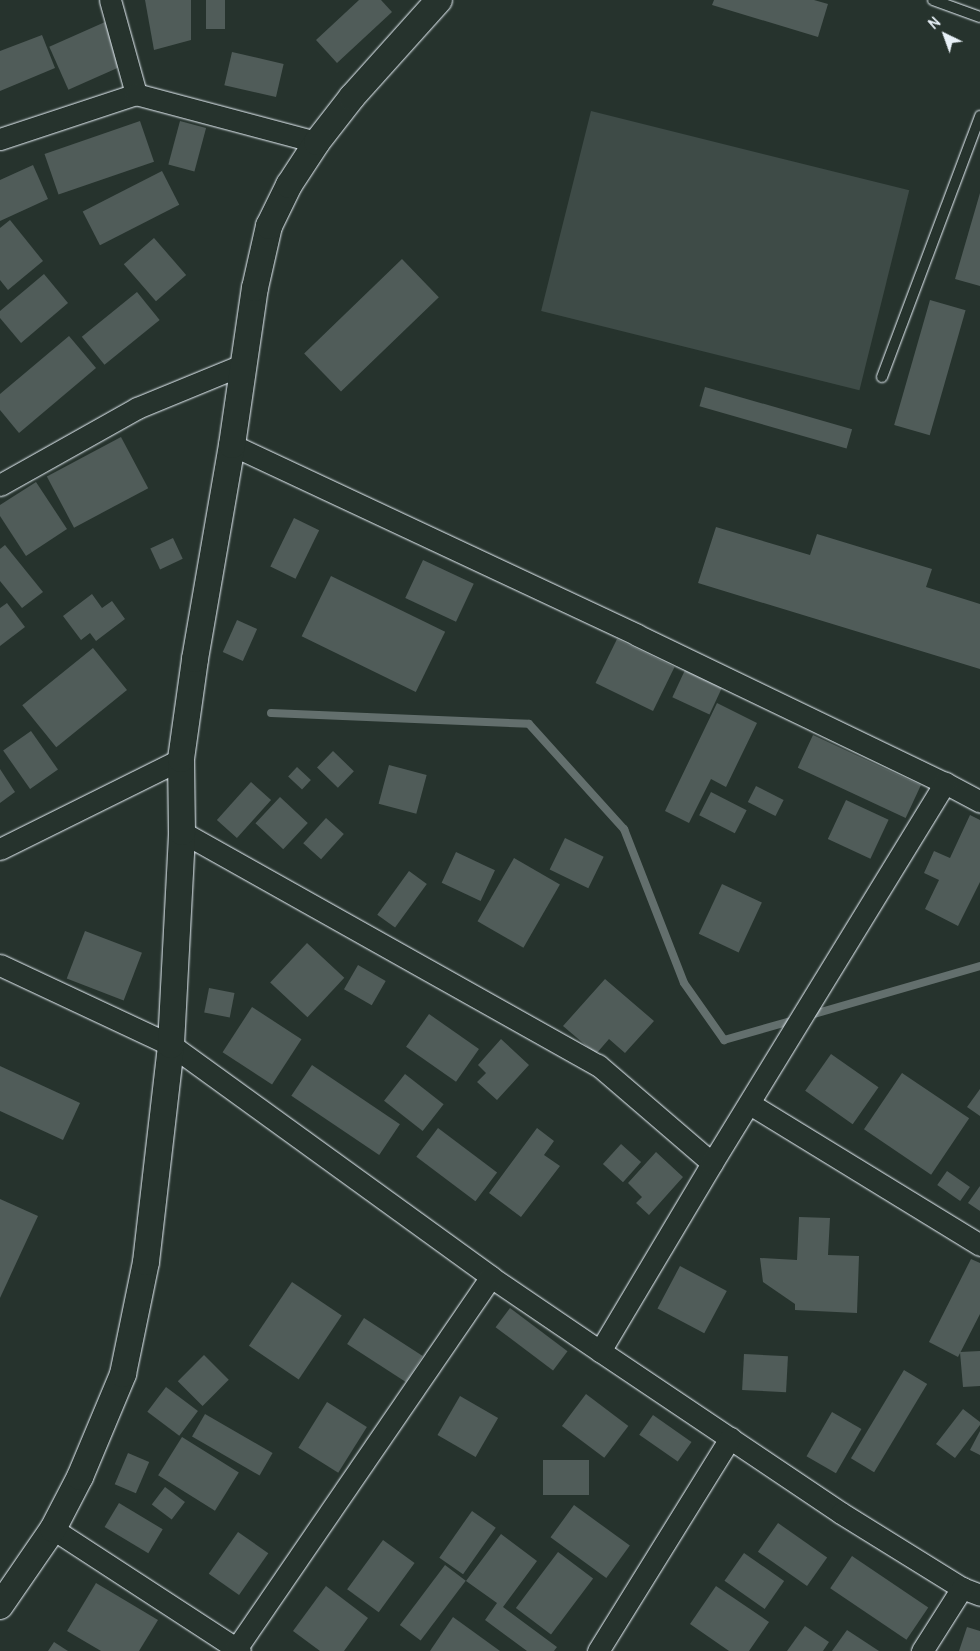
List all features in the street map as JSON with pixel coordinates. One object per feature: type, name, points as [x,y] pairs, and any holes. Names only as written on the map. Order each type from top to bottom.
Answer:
[{"type":"street","points":[[110,0],[136,94]]},
{"type":"street","points":[[0,1606],[53,1529],[80,1477],[124,1374],[146,1262],[171,1045],[182,832],[181,759],[195,659],[232,445],[254,288],[269,226],[290,185],[317,142],[352,97],[439,0]]},
{"type":"street","points":[[0,139],[136,94],[317,142]]},
{"type":"street","points":[[0,485],[137,408],[242,365]]},
{"type":"street","points":[[232,445],[646,639],[946,783],[980,802]]},
{"type":"street","points":[[0,849],[181,759]]},
{"type":"street","points":[[600,1351],[712,1163],[946,783]]},
{"type":"street","points":[[182,832],[598,1065],[712,1163]]},
{"type":"street","points":[[0,965],[171,1045],[491,1277],[841,1514],[971,1591],[922,1651]]},
{"type":"street","points":[[750,1104],[980,1245]]},
{"type":"street","points":[[53,1529],[238,1650],[491,1277]]},
{"type":"street","points":[[598,1651],[730,1438]]},
{"type":"lane","points":[[933,0],[980,17]]},
{"type":"lane","points":[[882,377],[980,116]]},
{"type":"shaded area","points":[[591,111],[909,190],[859,390],[541,311]]},
{"type":"building","points":[[145,0],[191,0],[191,40],[154,50]]},
{"type":"building","points":[[206,0],[225,0],[225,29],[206,29]]},
{"type":"building","points":[[359,0],[381,0],[392,12],[337,63],[316,40]]},
{"type":"building","points":[[714,0],[814,0],[828,4],[818,37],[712,5]]},
{"type":"building","points":[[105,22],[124,65],[68,90],[49,47]]},
{"type":"building","points":[[42,35],[55,68],[0,91],[0,51]]},
{"type":"building","points":[[232,52],[284,64],[276,97],[224,85]]},
{"type":"building","points":[[140,121],[154,162],[59,195],[45,154]]},
{"type":"building","points":[[180,121],[206,128],[194,171],[168,164]]},
{"type":"building","points":[[33,165],[48,199],[0,221],[0,180]]},
{"type":"building","points":[[162,171],[179,205],[100,245],[83,211]]},
{"type":"building","points":[[980,193],[980,286],[955,279]]},
{"type":"building","points":[[10,220],[43,261],[8,290],[0,280],[0,228]]},
{"type":"building","points":[[154,238],[186,275],[156,301],[124,264]]},
{"type":"building","points":[[402,259],[439,297],[341,392],[304,353]]},
{"type":"building","points":[[44,274],[68,303],[21,343],[0,318],[0,311]]},
{"type":"building","points":[[137,292],[160,320],[104,365],[82,337]]},
{"type":"building","points":[[930,300],[966,310],[930,435],[894,425]]},
{"type":"building","points":[[69,336],[96,368],[19,433],[0,410],[0,394]]},
{"type":"building","points":[[705,387],[852,429],[847,448],[699,406]]},
{"type":"building","points":[[121,437],[148,488],[74,528],[47,476]]},
{"type":"building","points":[[36,482],[67,529],[26,556],[0,516],[0,505]]},
{"type":"building","points":[[294,518],[319,530],[295,579],[270,567]]},
{"type":"building","points":[[716,527],[810,555],[817,534],[932,569],[926,587],[980,604],[980,669],[698,583]]},
{"type":"building","points":[[173,538],[183,559],[160,569],[150,549]]},
{"type":"building","points":[[5,545],[43,592],[22,608],[0,581],[0,549]]},
{"type":"building","points":[[423,560],[474,584],[456,622],[405,598]]},
{"type":"building","points":[[331,576],[445,632],[416,692],[302,636]]},
{"type":"building","points":[[92,594],[102,608],[112,601],[125,619],[96,641],[90,633],[81,640],[63,616]]},
{"type":"building","points":[[7,603],[25,627],[0,646],[0,608]]},
{"type":"building","points":[[237,620],[257,629],[243,661],[223,652]]},
{"type":"building","points":[[617,639],[675,667],[653,711],[596,683]]},
{"type":"building","points":[[93,648],[127,690],[56,747],[22,705]]},
{"type":"building","points":[[685,670],[722,687],[709,715],[672,697]]},
{"type":"building","points":[[717,703],[757,723],[726,787],[711,779],[689,823],[665,811]]},
{"type":"building","points":[[31,731],[58,770],[30,789],[3,751]]},
{"type":"building","points":[[813,735],[921,785],[906,818],[798,768]]},
{"type":"building","points":[[333,751],[354,771],[338,788],[317,768]]},
{"type":"building","points":[[389,765],[427,775],[416,814],[379,804]]},
{"type":"building","points":[[297,767],[311,780],[302,789],[288,777]]},
{"type":"building","points":[[0,769],[15,792],[0,803]]},
{"type":"building","points":[[251,782],[271,800],[237,838],[217,820]]},
{"type":"building","points":[[756,786],[784,800],[775,816],[748,802]]},
{"type":"building","points":[[711,792],[747,810],[735,833],[699,815]]},
{"type":"building","points":[[280,797],[308,823],[283,849],[255,823]]},
{"type":"building","points":[[846,800],[889,820],[870,859],[828,839]]},
{"type":"building","points":[[970,815],[980,820],[980,882],[958,926],[925,909],[939,880],[924,873],[934,851],[950,858]]},
{"type":"building","points":[[326,818],[344,834],[321,859],[303,843]]},
{"type":"building","points":[[565,838],[604,857],[588,888],[550,869]]},
{"type":"building","points":[[456,852],[495,870],[481,901],[442,883]]},
{"type":"building","points":[[514,858],[560,884],[523,948],[478,921]]},
{"type":"building","points":[[409,871],[427,884],[395,928],[377,915]]},
{"type":"building","points":[[722,884],[762,903],[739,952],[699,934]]},
{"type":"building","points":[[85,931],[142,953],[124,1000],[67,979]]},
{"type":"building","points":[[307,943],[344,978],[307,1017],[270,982]]},
{"type":"building","points":[[358,965],[386,981],[372,1005],[344,989]]},
{"type":"building","points":[[605,979],[654,1021],[625,1053],[609,1039],[596,1054],[563,1026]]},
{"type":"building","points":[[209,988],[235,993],[230,1018],[204,1013]]},
{"type":"building","points":[[252,1007],[301,1039],[272,1084],[223,1052]]},
{"type":"building","points":[[429,1014],[479,1049],[456,1082],[406,1047]]},
{"type":"building","points":[[501,1039],[529,1065],[497,1100],[477,1082],[486,1073],[478,1065]]},
{"type":"building","points":[[831,1054],[879,1087],[853,1124],[805,1091]]},
{"type":"building","points":[[312,1065],[400,1124],[379,1155],[291,1096]]},
{"type":"building","points":[[0,1066],[80,1103],[63,1140],[0,1111]]},
{"type":"building","points":[[902,1073],[969,1118],[931,1175],[864,1129]]},
{"type":"building","points":[[405,1074],[444,1104],[423,1131],[384,1101]]},
{"type":"building","points":[[980,1089],[980,1116],[967,1107]]},
{"type":"building","points":[[438,1128],[497,1173],[475,1201],[416,1157]]},
{"type":"building","points":[[537,1128],[554,1141],[544,1155],[560,1166],[521,1217],[489,1193]]},
{"type":"building","points":[[621,1144],[641,1162],[623,1182],[603,1164]]},
{"type":"building","points":[[656,1152],[683,1177],[649,1215],[636,1203],[642,1197],[628,1183]]},
{"type":"building","points":[[947,1171],[970,1187],[960,1201],[937,1185]]},
{"type":"building","points":[[980,1186],[980,1211],[968,1203]]},
{"type":"building","points":[[0,1199],[38,1216],[0,1298]]},
{"type":"building","points":[[799,1217],[830,1218],[828,1255],[859,1256],[857,1313],[795,1310],[795,1304],[763,1282],[760,1258],[797,1260]]},
{"type":"building","points":[[971,1259],[980,1263],[980,1314],[958,1357],[929,1342]]},
{"type":"building","points":[[680,1266],[727,1291],[704,1333],[657,1308]]},
{"type":"building","points":[[292,1282],[342,1316],[299,1379],[249,1346]]},
{"type":"building","points":[[510,1308],[568,1351],[553,1370],[496,1327]]},
{"type":"building","points":[[364,1318],[423,1356],[406,1382],[347,1344]]},
{"type":"building","points":[[980,1351],[980,1386],[963,1387],[960,1352]]},
{"type":"building","points":[[744,1354],[788,1356],[786,1392],[742,1390]]},
{"type":"building","points":[[204,1355],[229,1380],[203,1406],[178,1381]]},
{"type":"building","points":[[904,1370],[927,1384],[874,1472],[851,1458]]},
{"type":"building","points":[[166,1387],[198,1411],[179,1436],[147,1412]]},
{"type":"building","points":[[586,1394],[628,1426],[604,1458],[562,1426]]},
{"type":"building","points":[[460,1396],[498,1418],[476,1457],[438,1435]]},
{"type":"building","points":[[327,1402],[367,1427],[338,1473],[298,1448]]},
{"type":"building","points":[[963,1409],[980,1422],[980,1425],[955,1458],[936,1444]]},
{"type":"building","points":[[832,1412],[861,1429],[836,1473],[806,1456]]},
{"type":"building","points":[[205,1414],[273,1453],[260,1476],[192,1437]]},
{"type":"building","points":[[653,1415],[692,1442],[678,1462],[639,1435]]},
{"type":"building","points":[[980,1431],[980,1455],[970,1450]]},
{"type":"building","points":[[182,1437],[239,1473],[215,1511],[158,1475]]},
{"type":"building","points":[[128,1453],[149,1462],[136,1493],[115,1484]]},
{"type":"building","points":[[543,1460],[589,1460],[589,1495],[543,1495]]},
{"type":"building","points":[[165,1487],[185,1502],[172,1520],[152,1505]]},
{"type":"building","points":[[119,1503],[163,1529],[148,1553],[105,1527]]},
{"type":"building","points":[[574,1505],[630,1546],[606,1578],[550,1537]]},
{"type":"building","points":[[472,1511],[496,1528],[463,1574],[439,1558]]},
{"type":"building","points":[[778,1523],[827,1557],[807,1586],[758,1552]]},
{"type":"building","points":[[238,1532],[268,1553],[239,1595],[209,1574]]},
{"type":"building","points":[[501,1534],[537,1561],[503,1607],[557,1647],[554,1651],[527,1651],[485,1620],[497,1603],[466,1581]]},
{"type":"building","points":[[383,1540],[415,1563],[379,1612],[347,1589]]},
{"type":"building","points":[[558,1552],[593,1578],[551,1634],[516,1608]]},
{"type":"building","points":[[744,1553],[784,1581],[765,1609],[724,1581]]},
{"type":"building","points":[[852,1556],[928,1607],[906,1640],[830,1588]]},
{"type":"building","points":[[445,1565],[466,1581],[421,1641],[400,1625]]},
{"type":"building","points":[[96,1583],[158,1620],[139,1651],[101,1651],[67,1631]]},
{"type":"building","points":[[326,1586],[368,1618],[344,1651],[320,1651],[293,1631]]},
{"type":"building","points":[[716,1586],[769,1622],[749,1651],[729,1651],[690,1624]]},
{"type":"building","points":[[453,1617],[500,1651],[430,1651]]},
{"type":"building","points":[[805,1626],[829,1642],[823,1651],[787,1651]]},
{"type":"building","points":[[967,1627],[980,1631],[980,1651],[959,1651]]},
{"type":"building","points":[[847,1630],[879,1651],[832,1651]]},
{"type":"building","points":[[54,1642],[68,1651],[48,1651]]},
{"type":"waterway","points":[[271,713],[529,724],[624,829],[684,983],[724,1040],[794,1020]]},
{"type":"waterway","points":[[807,1016],[980,966]]}]
